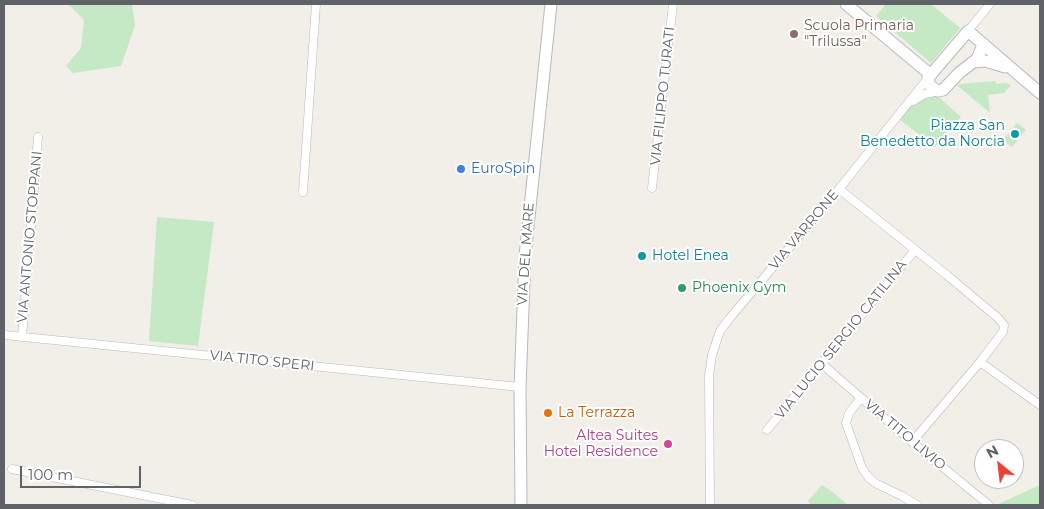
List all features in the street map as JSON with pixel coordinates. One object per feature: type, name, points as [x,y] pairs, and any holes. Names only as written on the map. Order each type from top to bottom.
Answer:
[{"type":"main road","name":"VIA DEL MARE","points":[[522,505],[520,387],[522,296],[527,227],[551,4]]},
{"type":"main road","points":[[846,4],[930,76],[930,86],[941,91],[973,62],[979,55],[983,45]]},
{"type":"main road","points":[[968,31],[1040,93]]},
{"type":"main road","name":"VIA VARRONE","points":[[930,76],[968,31]]},
{"type":"main road","points":[[973,62],[984,61],[994,63],[1013,71]]},
{"type":"street","points":[[303,192],[316,4]]},
{"type":"street","name":"VIA FILIPPO TURATI","points":[[652,188],[673,4]]},
{"type":"street","name":"VIA VARRONE","points":[[968,31],[990,4]]},
{"type":"street","name":"VIA VARRONE","points":[[712,504],[709,376],[712,355],[718,336],[729,319],[930,76]]},
{"type":"street","name":"VIA VARRONE","points":[[904,108],[921,96],[941,91]]},
{"type":"street","name":"VIA ANTONIO STOPPANI","points":[[22,337],[38,138]]},
{"type":"street","points":[[839,188],[1004,324],[1004,330],[980,362],[912,442]]},
{"type":"street","name":"VIA LUCIO SERGIO CATILINA","points":[[767,430],[915,250]]},
{"type":"street","name":"VIA TITO SPERI","points":[[4,335],[520,387]]},
{"type":"street","points":[[980,362],[1040,405]]},
{"type":"street","name":"VIA TITO LIVIO","points":[[822,364],[912,442],[989,505]]},
{"type":"street","points":[[861,398],[849,413],[846,424],[862,468],[875,483],[917,505]]},
{"type":"street","points":[[12,469],[192,505]]},
{"type":"green space","points":[[68,4],[132,4],[135,25],[121,66],[73,73],[66,66],[81,48],[84,20]]},
{"type":"green space","points":[[886,4],[931,4],[960,28],[931,63],[876,16]]},
{"type":"green space","points":[[995,81],[996,84],[1006,83],[1011,85],[1004,93],[988,95],[990,113],[958,86],[959,84]]},
{"type":"green space","points":[[930,96],[940,98],[961,117],[935,147],[899,119],[913,102]]},
{"type":"green space","points":[[1017,123],[1026,130],[1012,147],[1003,140]]},
{"type":"green space","points":[[157,217],[214,222],[198,346],[149,341]]},
{"type":"green space","points":[[822,485],[848,505],[811,505],[808,501]]},
{"type":"green space","points":[[1040,485],[1040,505],[996,505]]},
{"type":"place","name":"Scuola Primaria \"Trilussa\"","points":[[794,34]]},
{"type":"place","name":"Piazza San Benedetto da Norcia","points":[[1015,134]]},
{"type":"place","name":"EuroSpin","points":[[461,169]]},
{"type":"place","name":"Hotel Enea","points":[[642,256]]},
{"type":"place","name":"Phoenix Gym","points":[[682,288]]},
{"type":"place","name":"La Terrazza","points":[[548,413]]},
{"type":"place","name":"Altea Suites Hotel Residence","points":[[668,444]]}]
